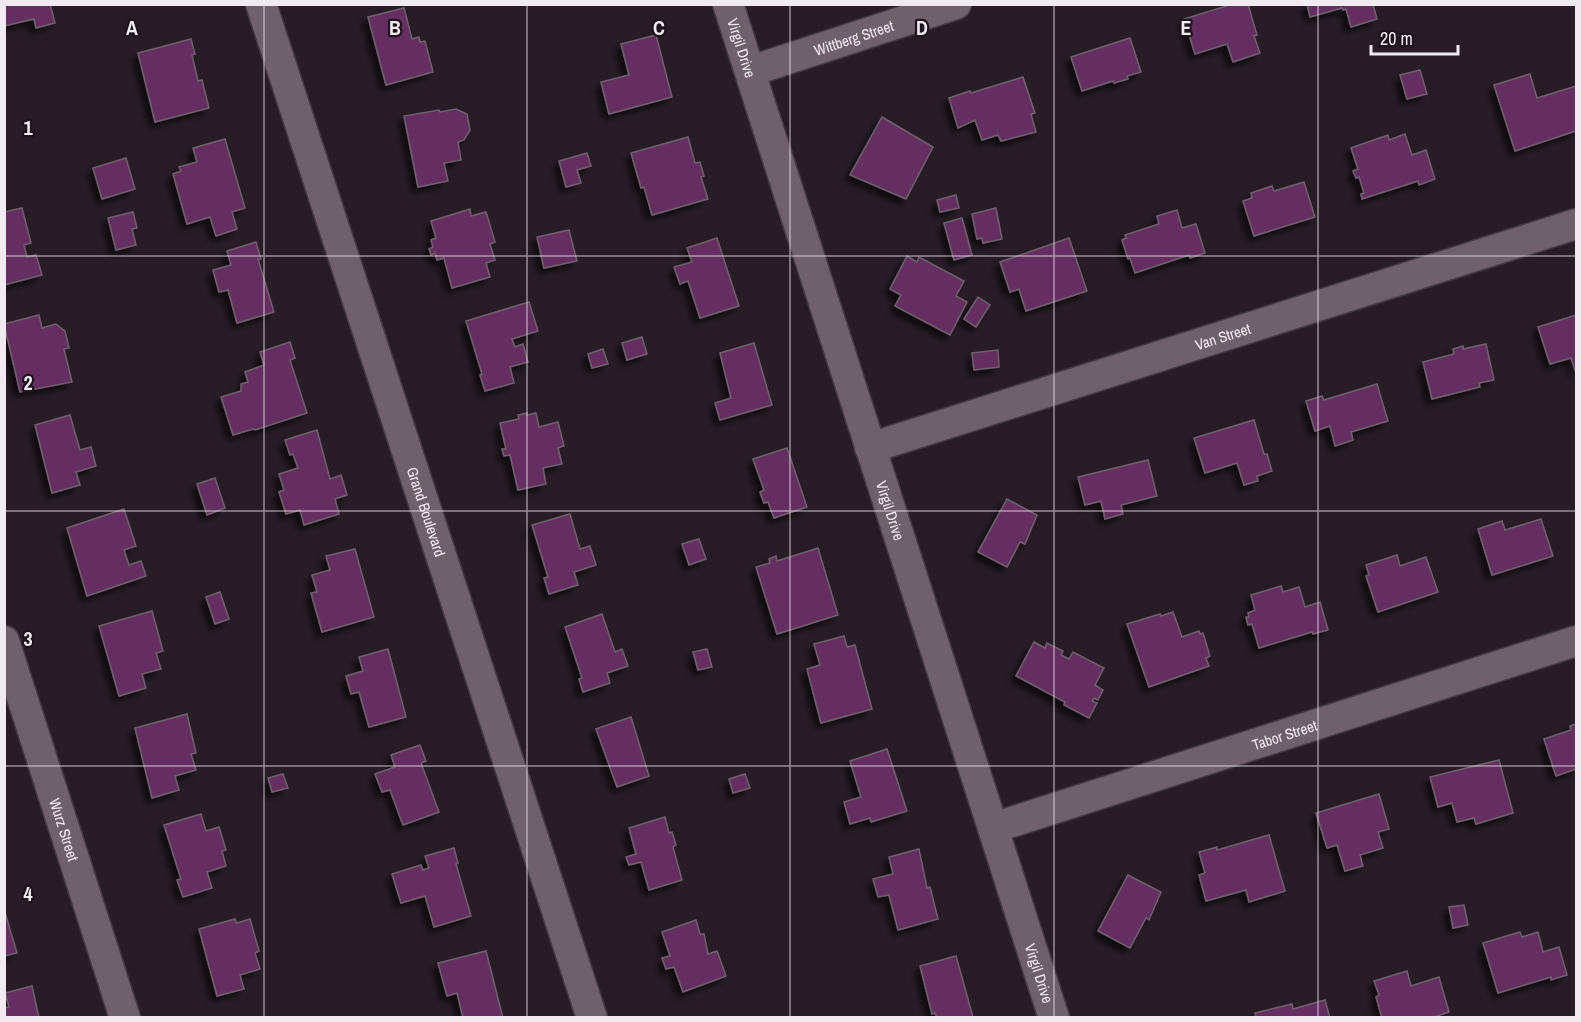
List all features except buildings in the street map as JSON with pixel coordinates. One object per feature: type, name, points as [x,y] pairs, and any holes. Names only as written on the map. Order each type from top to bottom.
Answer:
[{"type":"street","name":"Grand Boulevard","points":[[261,4],[592,1017]]},
{"type":"street","name":"Virgil Drive","points":[[728,4],[1054,1017]]},
{"type":"street","name":"Wittberg Street","points":[[751,71],[956,4]]},
{"type":"street","name":"Van Street","points":[[870,448],[1576,224]]},
{"type":"street","name":"Tabor Street","points":[[993,828],[1576,641]]},
{"type":"street","name":"Wurz Street","points":[[4,642],[124,1017]]}]
